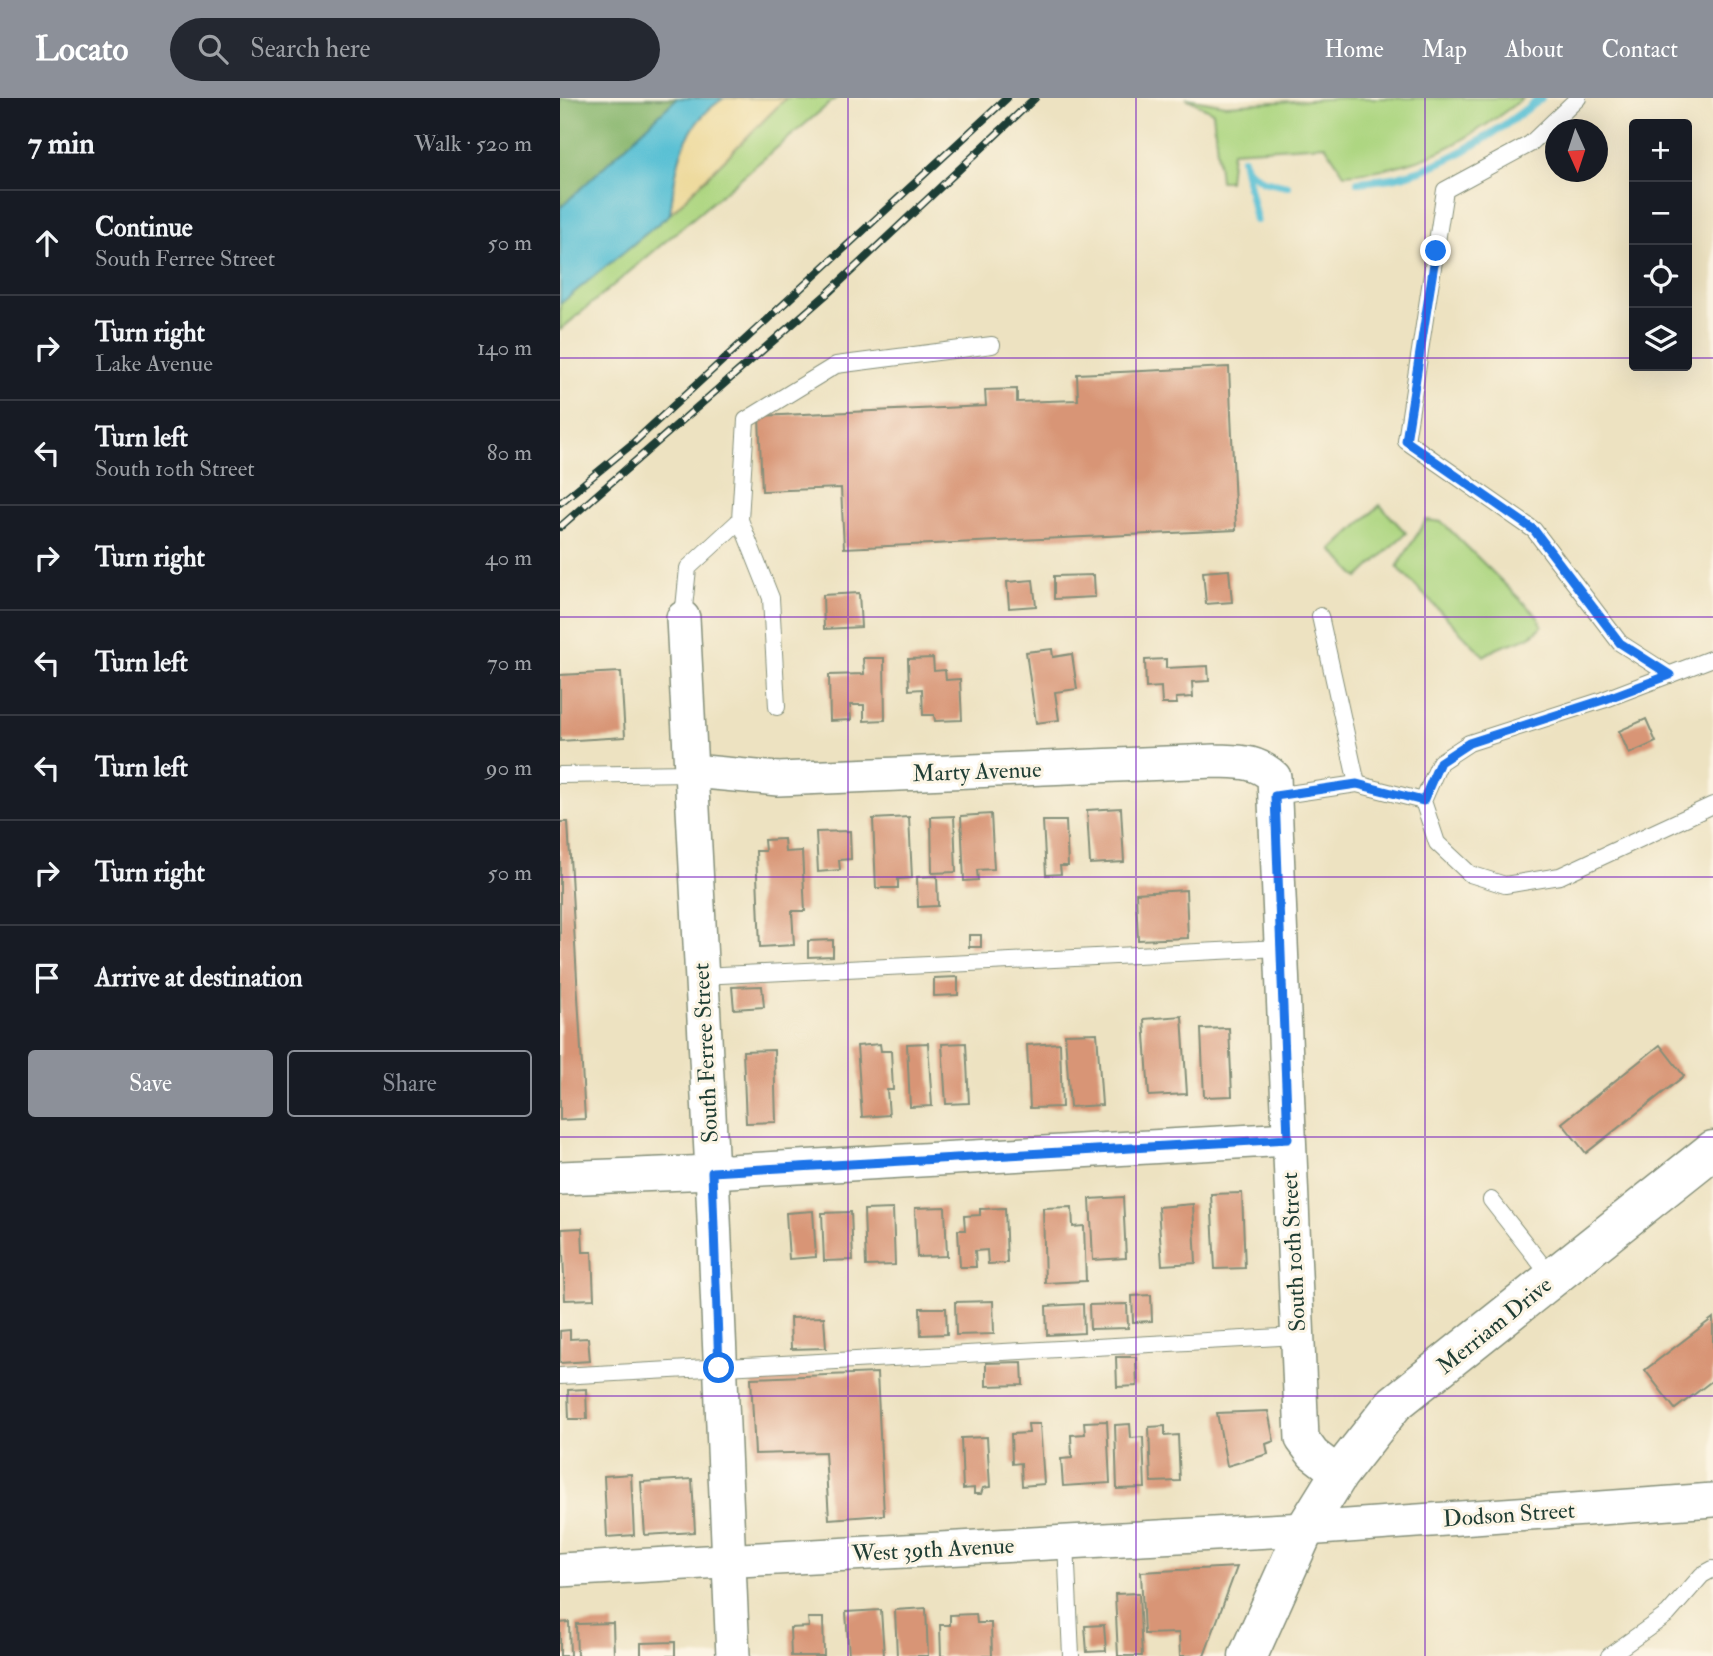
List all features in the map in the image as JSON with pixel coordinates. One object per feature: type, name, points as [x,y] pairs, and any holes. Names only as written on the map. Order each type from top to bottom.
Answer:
[{"type":"main road","name":"Merriam Drive","points":[[1248,1656],[1305,1529],[1339,1474],[1394,1404],[1713,1150]]},
{"type":"street","name":"South Ferree Street","points":[[683,618],[712,1172],[733,1656]]},
{"type":"street","name":"Marty Avenue","points":[[691,773],[778,779],[1215,761],[1243,762],[1268,781]]},
{"type":"street","name":"South 10th Street","points":[[1268,781],[1280,948],[1302,1439],[1313,1454],[1339,1474]]},
{"type":"street","points":[[560,1178],[712,1172],[1288,1139]]},
{"type":"street","name":"Dodson Street","points":[[1305,1529],[1713,1500]]},
{"type":"street","name":"West 39th Avenue","points":[[560,1570],[1305,1529]]},
{"type":"lane","points":[[1578,98],[1530,144],[1445,190],[1406,441],[1534,530],[1620,643],[1670,675]]},
{"type":"lane","points":[[777,707],[771,598],[740,520],[746,420],[836,365],[992,345]]},
{"type":"lane","points":[[683,618],[688,568],[740,520]]},
{"type":"lane","points":[[1320,616],[1357,784]]},
{"type":"lane","points":[[1713,658],[1603,700],[1469,743],[1440,762],[1423,801],[1437,843],[1470,874],[1505,885],[1560,876],[1713,805]]},
{"type":"lane","points":[[560,775],[691,773]]},
{"type":"lane","points":[[1268,781],[1357,784],[1423,801]]},
{"type":"lane","points":[[701,976],[1280,948]]},
{"type":"lane","points":[[1491,1200],[1552,1278]]},
{"type":"lane","points":[[560,1376],[1297,1336]]},
{"type":"lane","points":[[1066,1542],[1071,1656]]},
{"type":"lane","points":[[1609,1656],[1668,1614],[1702,1575],[1713,1569]]},
{"type":"green space","points":[[560,98],[677,98],[560,208]]},
{"type":"green space","points":[[786,98],[836,98],[560,330],[560,304],[670,214]]},
{"type":"green space","points":[[1186,98],[1226,105],[1341,98],[1523,98],[1481,129],[1418,160],[1344,174],[1325,145],[1232,151],[1229,181],[1220,181],[1213,112]]},
{"type":"green space","points":[[1380,505],[1406,533],[1358,578],[1332,550]]},
{"type":"green space","points":[[1426,520],[1442,522],[1538,617],[1542,626],[1522,640],[1484,656],[1397,567]]},
{"type":"sand","points":[[724,98],[786,98],[670,214],[678,164],[689,135],[709,109]]},
{"type":"water","points":[[677,98],[724,98],[709,109],[689,135],[678,164],[670,214],[560,304],[560,208]]},
{"type":"building","points":[[1229,367],[1236,530],[844,548],[841,488],[762,491],[759,416],[986,406],[985,390],[1017,389],[1017,402],[1078,400],[1077,374]]},
{"type":"building","points":[[1229,570],[1232,602],[1206,604],[1203,572]]},
{"type":"building","points":[[1094,575],[1095,597],[1054,599],[1054,576]]},
{"type":"building","points":[[1033,580],[1036,606],[1009,608],[1007,582]]},
{"type":"building","points":[[859,593],[861,627],[824,629],[823,595]]},
{"type":"building","points":[[1052,649],[1053,657],[1072,654],[1077,689],[1055,692],[1059,720],[1036,723],[1026,652]]},
{"type":"building","points":[[863,658],[884,658],[885,720],[864,721],[864,705],[850,705],[851,720],[830,721],[829,675],[864,674]]},
{"type":"building","points":[[933,658],[934,671],[945,670],[946,680],[960,679],[962,720],[935,721],[934,715],[923,715],[922,689],[909,690],[908,659]]},
{"type":"building","points":[[1166,659],[1166,668],[1208,666],[1209,681],[1192,682],[1193,697],[1176,698],[1177,704],[1162,704],[1161,687],[1146,688],[1145,660]]},
{"type":"building","points":[[621,672],[625,737],[560,741],[560,675]]},
{"type":"building","points":[[1646,719],[1656,742],[1629,754],[1619,731]]},
{"type":"building","points":[[1121,808],[1124,862],[1090,864],[1087,810]]},
{"type":"building","points":[[991,814],[994,869],[977,870],[978,880],[964,881],[961,816]]},
{"type":"building","points":[[954,816],[956,872],[932,873],[931,817]]},
{"type":"building","points":[[909,817],[912,878],[898,879],[898,888],[876,888],[873,819]]},
{"type":"building","points":[[1043,821],[1066,821],[1068,866],[1060,866],[1061,874],[1046,875]]},
{"type":"building","points":[[560,822],[568,822],[585,1119],[560,1120]]},
{"type":"building","points":[[850,831],[851,859],[839,860],[840,870],[818,872],[816,832]]},
{"type":"building","points":[[784,839],[785,852],[802,851],[805,911],[792,911],[794,945],[760,947],[756,851],[765,851],[764,840]]},
{"type":"building","points":[[937,876],[938,906],[918,907],[917,877]]},
{"type":"building","points":[[1186,890],[1188,938],[1138,940],[1136,893]]},
{"type":"building","points":[[969,935],[981,935],[981,947],[969,947]]},
{"type":"building","points":[[833,940],[833,956],[808,957],[808,941]]},
{"type":"building","points":[[958,977],[958,995],[934,996],[934,978]]},
{"type":"building","points":[[762,986],[764,1007],[734,1009],[732,987]]},
{"type":"building","points":[[1182,1016],[1187,1094],[1149,1096],[1144,1019]]},
{"type":"building","points":[[1229,1028],[1232,1096],[1204,1097],[1201,1029]]},
{"type":"building","points":[[1097,1033],[1102,1105],[1070,1107],[1065,1034]]},
{"type":"building","points":[[928,1043],[932,1106],[910,1107],[907,1044]]},
{"type":"building","points":[[966,1043],[969,1103],[946,1104],[942,1044]]},
{"type":"building","points":[[1060,1043],[1062,1107],[1030,1108],[1027,1045]]},
{"type":"building","points":[[880,1044],[881,1051],[891,1051],[893,1090],[887,1090],[889,1115],[862,1117],[857,1046]]},
{"type":"building","points":[[1660,1045],[1684,1076],[1586,1153],[1562,1123]]},
{"type":"building","points":[[774,1050],[776,1122],[746,1123],[743,1051]]},
{"type":"building","points":[[1242,1193],[1245,1268],[1215,1269],[1211,1194]]},
{"type":"building","points":[[1123,1197],[1126,1258],[1093,1260],[1090,1199]]},
{"type":"building","points":[[1193,1204],[1196,1263],[1162,1265],[1158,1207]]},
{"type":"building","points":[[945,1207],[947,1256],[917,1257],[915,1208]]},
{"type":"building","points":[[1072,1207],[1073,1227],[1084,1226],[1086,1281],[1045,1283],[1043,1208]]},
{"type":"building","points":[[1005,1208],[1007,1263],[988,1264],[987,1250],[975,1251],[976,1267],[960,1267],[958,1230],[965,1230],[964,1216],[980,1215],[980,1209]]},
{"type":"building","points":[[893,1209],[895,1265],[866,1266],[864,1210]]},
{"type":"building","points":[[813,1211],[816,1257],[789,1259],[786,1213]]},
{"type":"building","points":[[851,1212],[853,1260],[824,1261],[822,1213]]},
{"type":"building","points":[[582,1228],[583,1252],[592,1252],[594,1299],[565,1300],[562,1229]]},
{"type":"building","points":[[1151,1295],[1152,1321],[1133,1322],[1132,1296]]},
{"type":"building","points":[[993,1301],[994,1334],[956,1335],[955,1302]]},
{"type":"building","points":[[1083,1304],[1084,1333],[1047,1335],[1046,1306]]},
{"type":"building","points":[[1127,1304],[1128,1328],[1090,1329],[1089,1305]]},
{"type":"building","points":[[920,1308],[946,1308],[947,1334],[921,1335]]},
{"type":"building","points":[[824,1317],[826,1348],[791,1349],[790,1318]]},
{"type":"building","points":[[1713,1318],[1713,1380],[1675,1409],[1645,1370]]},
{"type":"building","points":[[570,1330],[570,1339],[588,1338],[590,1361],[560,1363],[560,1331]]},
{"type":"building","points":[[1116,1357],[1136,1357],[1137,1386],[1117,1387]]},
{"type":"building","points":[[1022,1362],[1023,1385],[986,1386],[986,1363]]},
{"type":"building","points":[[877,1373],[884,1515],[829,1519],[825,1452],[755,1454],[751,1378]]},
{"type":"building","points":[[586,1389],[587,1419],[569,1419],[568,1390]]},
{"type":"building","points":[[1268,1411],[1274,1441],[1266,1444],[1268,1454],[1227,1466],[1217,1413]]},
{"type":"building","points":[[1107,1421],[1110,1483],[1063,1486],[1061,1459],[1072,1458],[1071,1435],[1085,1434],[1084,1422]]},
{"type":"building","points":[[1028,1424],[1040,1424],[1044,1484],[1022,1486],[1021,1463],[1012,1464],[1011,1434],[1029,1433]]},
{"type":"building","points":[[1130,1424],[1131,1438],[1143,1437],[1145,1488],[1117,1489],[1115,1425]]},
{"type":"building","points":[[1165,1426],[1165,1436],[1178,1435],[1180,1481],[1151,1482],[1149,1427]]},
{"type":"building","points":[[987,1437],[990,1487],[983,1488],[981,1494],[974,1494],[974,1488],[963,1489],[961,1438]]},
{"type":"building","points":[[631,1474],[634,1535],[607,1537],[604,1476]]},
{"type":"building","points":[[692,1479],[695,1532],[645,1535],[641,1482]]},
{"type":"building","points":[[1237,1567],[1204,1656],[1180,1656],[1179,1633],[1144,1634],[1141,1572]]},
{"type":"building","points":[[1139,1593],[1142,1656],[1118,1656],[1115,1594]]},
{"type":"building","points":[[926,1608],[928,1656],[897,1656],[895,1610]]},
{"type":"building","points":[[881,1610],[884,1656],[849,1656],[846,1612]]},
{"type":"building","points":[[976,1614],[977,1623],[991,1623],[992,1656],[941,1656],[940,1625],[950,1625],[950,1615]]},
{"type":"building","points":[[808,1618],[823,1618],[824,1656],[791,1656],[790,1628],[809,1627]]},
{"type":"building","points":[[569,1622],[570,1656],[560,1656],[560,1623]]},
{"type":"building","points":[[613,1623],[614,1656],[577,1656],[576,1624]]},
{"type":"building","points":[[1104,1625],[1106,1651],[1087,1652],[1085,1626]]},
{"type":"building","points":[[675,1642],[675,1656],[641,1656],[641,1643]]},
{"type":"waterway","points":[[1358,182],[1396,177],[1439,163],[1492,133],[1541,98]]},
{"type":"waterway","points":[[1243,159],[1256,220]]},
{"type":"waterway","points":[[1246,169],[1263,181],[1287,186]]},
{"type":"railway","points":[[560,503],[632,444],[1007,98]]},
{"type":"railway","points":[[560,527],[828,293],[1035,98]]},
{"type":"route","points":[[719,1368],[712,1172],[1288,1139],[1275,796],[1357,784],[1423,801],[1440,762],[1469,743],[1603,700],[1670,675],[1620,643],[1534,530],[1406,441],[1436,251]]}]
